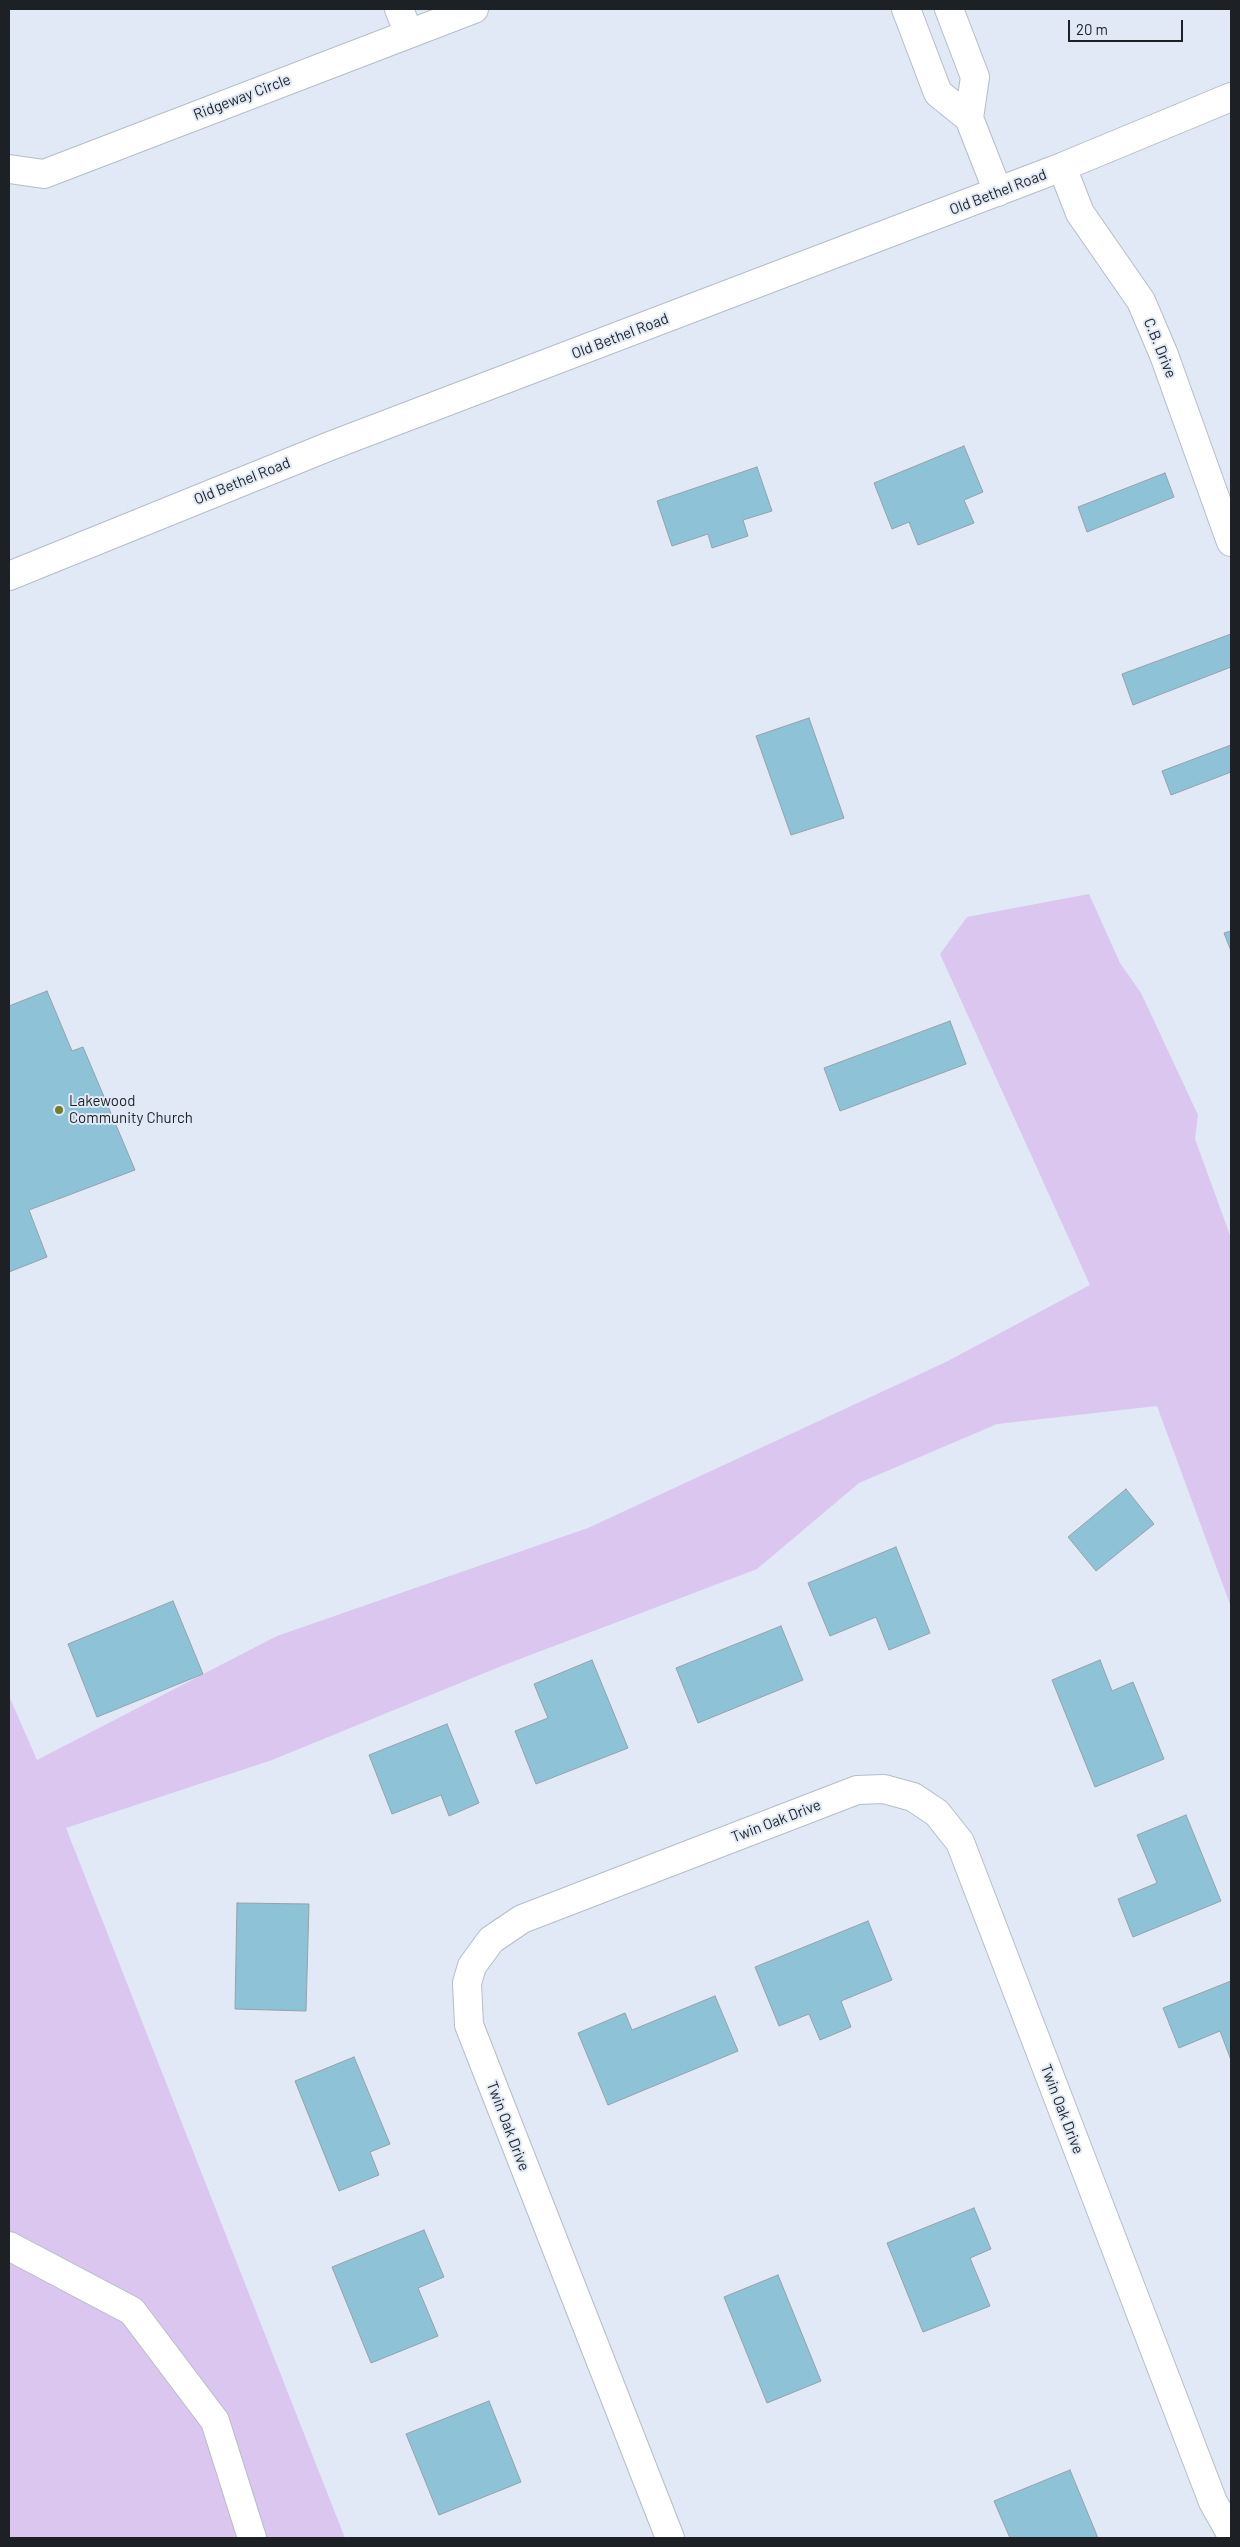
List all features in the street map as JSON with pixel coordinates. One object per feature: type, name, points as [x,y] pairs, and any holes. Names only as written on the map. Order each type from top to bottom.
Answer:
[{"type":"street","points":[[399,9],[409,34]]},
{"type":"street","name":"Ridgeway Circle","points":[[9,169],[44,174],[474,9]]},
{"type":"street","points":[[906,9],[938,93],[969,118],[998,192]]},
{"type":"street","points":[[949,9],[975,77],[969,118]]},
{"type":"street","name":"Old Bethel Road","points":[[9,576],[330,446],[998,192],[1231,97]]},
{"type":"street","name":"C.B. Drive","points":[[1062,167],[1080,213],[1141,302],[1164,355],[1231,542]]},
{"type":"street","name":"Twin Oak Drive","points":[[670,2538],[469,2025],[467,1983],[472,1966],[491,1940],[522,1919],[857,1790],[884,1789],[913,1797],[937,1813],[960,1842],[1213,2502],[1231,2534]]},
{"type":"street","points":[[9,2246],[132,2311],[214,2421],[252,2538]]},
{"type":"shaded area","points":[[1089,894],[1120,963],[1141,993],[1198,1115],[1195,1139],[1231,1238],[1231,1607],[1157,1406],[997,1424],[859,1483],[757,1569],[504,1665],[272,1760],[66,1828],[345,2538],[9,2538],[9,1696],[37,1760],[277,1636],[588,1528],[946,1362],[1090,1285],[940,954],[967,917]]},
{"type":"building","points":[[964,446],[983,492],[964,500],[974,523],[918,545],[909,522],[892,529],[874,483]]},
{"type":"building","points":[[757,467],[772,511],[743,520],[748,536],[712,548],[708,534],[672,546],[657,501]]},
{"type":"building","points":[[1165,473],[1174,497],[1087,532],[1078,507]]},
{"type":"building","points":[[1231,634],[1231,667],[1133,705],[1122,674]]},
{"type":"building","points":[[809,718],[844,818],[791,835],[756,736]]},
{"type":"building","points":[[1231,745],[1231,772],[1171,795],[1162,771]]},
{"type":"building","points":[[1231,931],[1231,951],[1224,933]]},
{"type":"building","name":"Lakewood Community Church","points":[[47,991],[72,1051],[83,1047],[135,1170],[29,1210],[47,1257],[9,1272],[9,1006]]},
{"type":"building","points":[[950,1021],[966,1064],[840,1111],[824,1068]]},
{"type":"building","points":[[1126,1489],[1154,1524],[1096,1571],[1068,1537]]},
{"type":"building","points":[[896,1547],[930,1633],[889,1650],[876,1617],[830,1636],[808,1583]]},
{"type":"building","points":[[173,1601],[203,1674],[97,1717],[68,1644]]},
{"type":"building","points":[[781,1626],[803,1680],[698,1723],[676,1668]]},
{"type":"building","points":[[592,1660],[628,1748],[536,1784],[515,1731],[548,1718],[534,1684]]},
{"type":"building","points":[[1100,1660],[1112,1691],[1133,1682],[1164,1759],[1095,1787],[1052,1680]]},
{"type":"building","points":[[447,1724],[479,1803],[449,1816],[441,1795],[392,1814],[369,1755]]},
{"type":"building","points":[[1186,1815],[1221,1901],[1133,1937],[1118,1899],[1157,1883],[1137,1835]]},
{"type":"building","points":[[237,1903],[309,1904],[306,2011],[235,2009]]},
{"type":"building","points":[[868,1921],[892,1980],[841,2001],[851,2027],[820,2040],[809,2014],[779,2026],[755,1967]]},
{"type":"building","points":[[1231,1981],[1231,2060],[1220,2031],[1179,2048],[1163,2008]]},
{"type":"building","points":[[715,1996],[738,2051],[608,2105],[578,2033],[625,2013],[632,2030]]},
{"type":"building","points":[[354,2057],[390,2144],[370,2152],[379,2175],[339,2191],[295,2081]]},
{"type":"building","points":[[974,2208],[991,2249],[970,2258],[990,2306],[923,2332],[887,2243]]},
{"type":"building","points":[[424,2230],[444,2277],[418,2288],[438,2336],[371,2363],[332,2267]]},
{"type":"building","points":[[778,2275],[821,2381],[767,2403],[724,2297]]},
{"type":"building","points":[[489,2401],[521,2482],[439,2515],[406,2434]]},
{"type":"building","points":[[1070,2470],[1098,2538],[1010,2538],[994,2501]]},
{"type":"place","name":"Lakewood Community Church","points":[[59,1110]]}]
